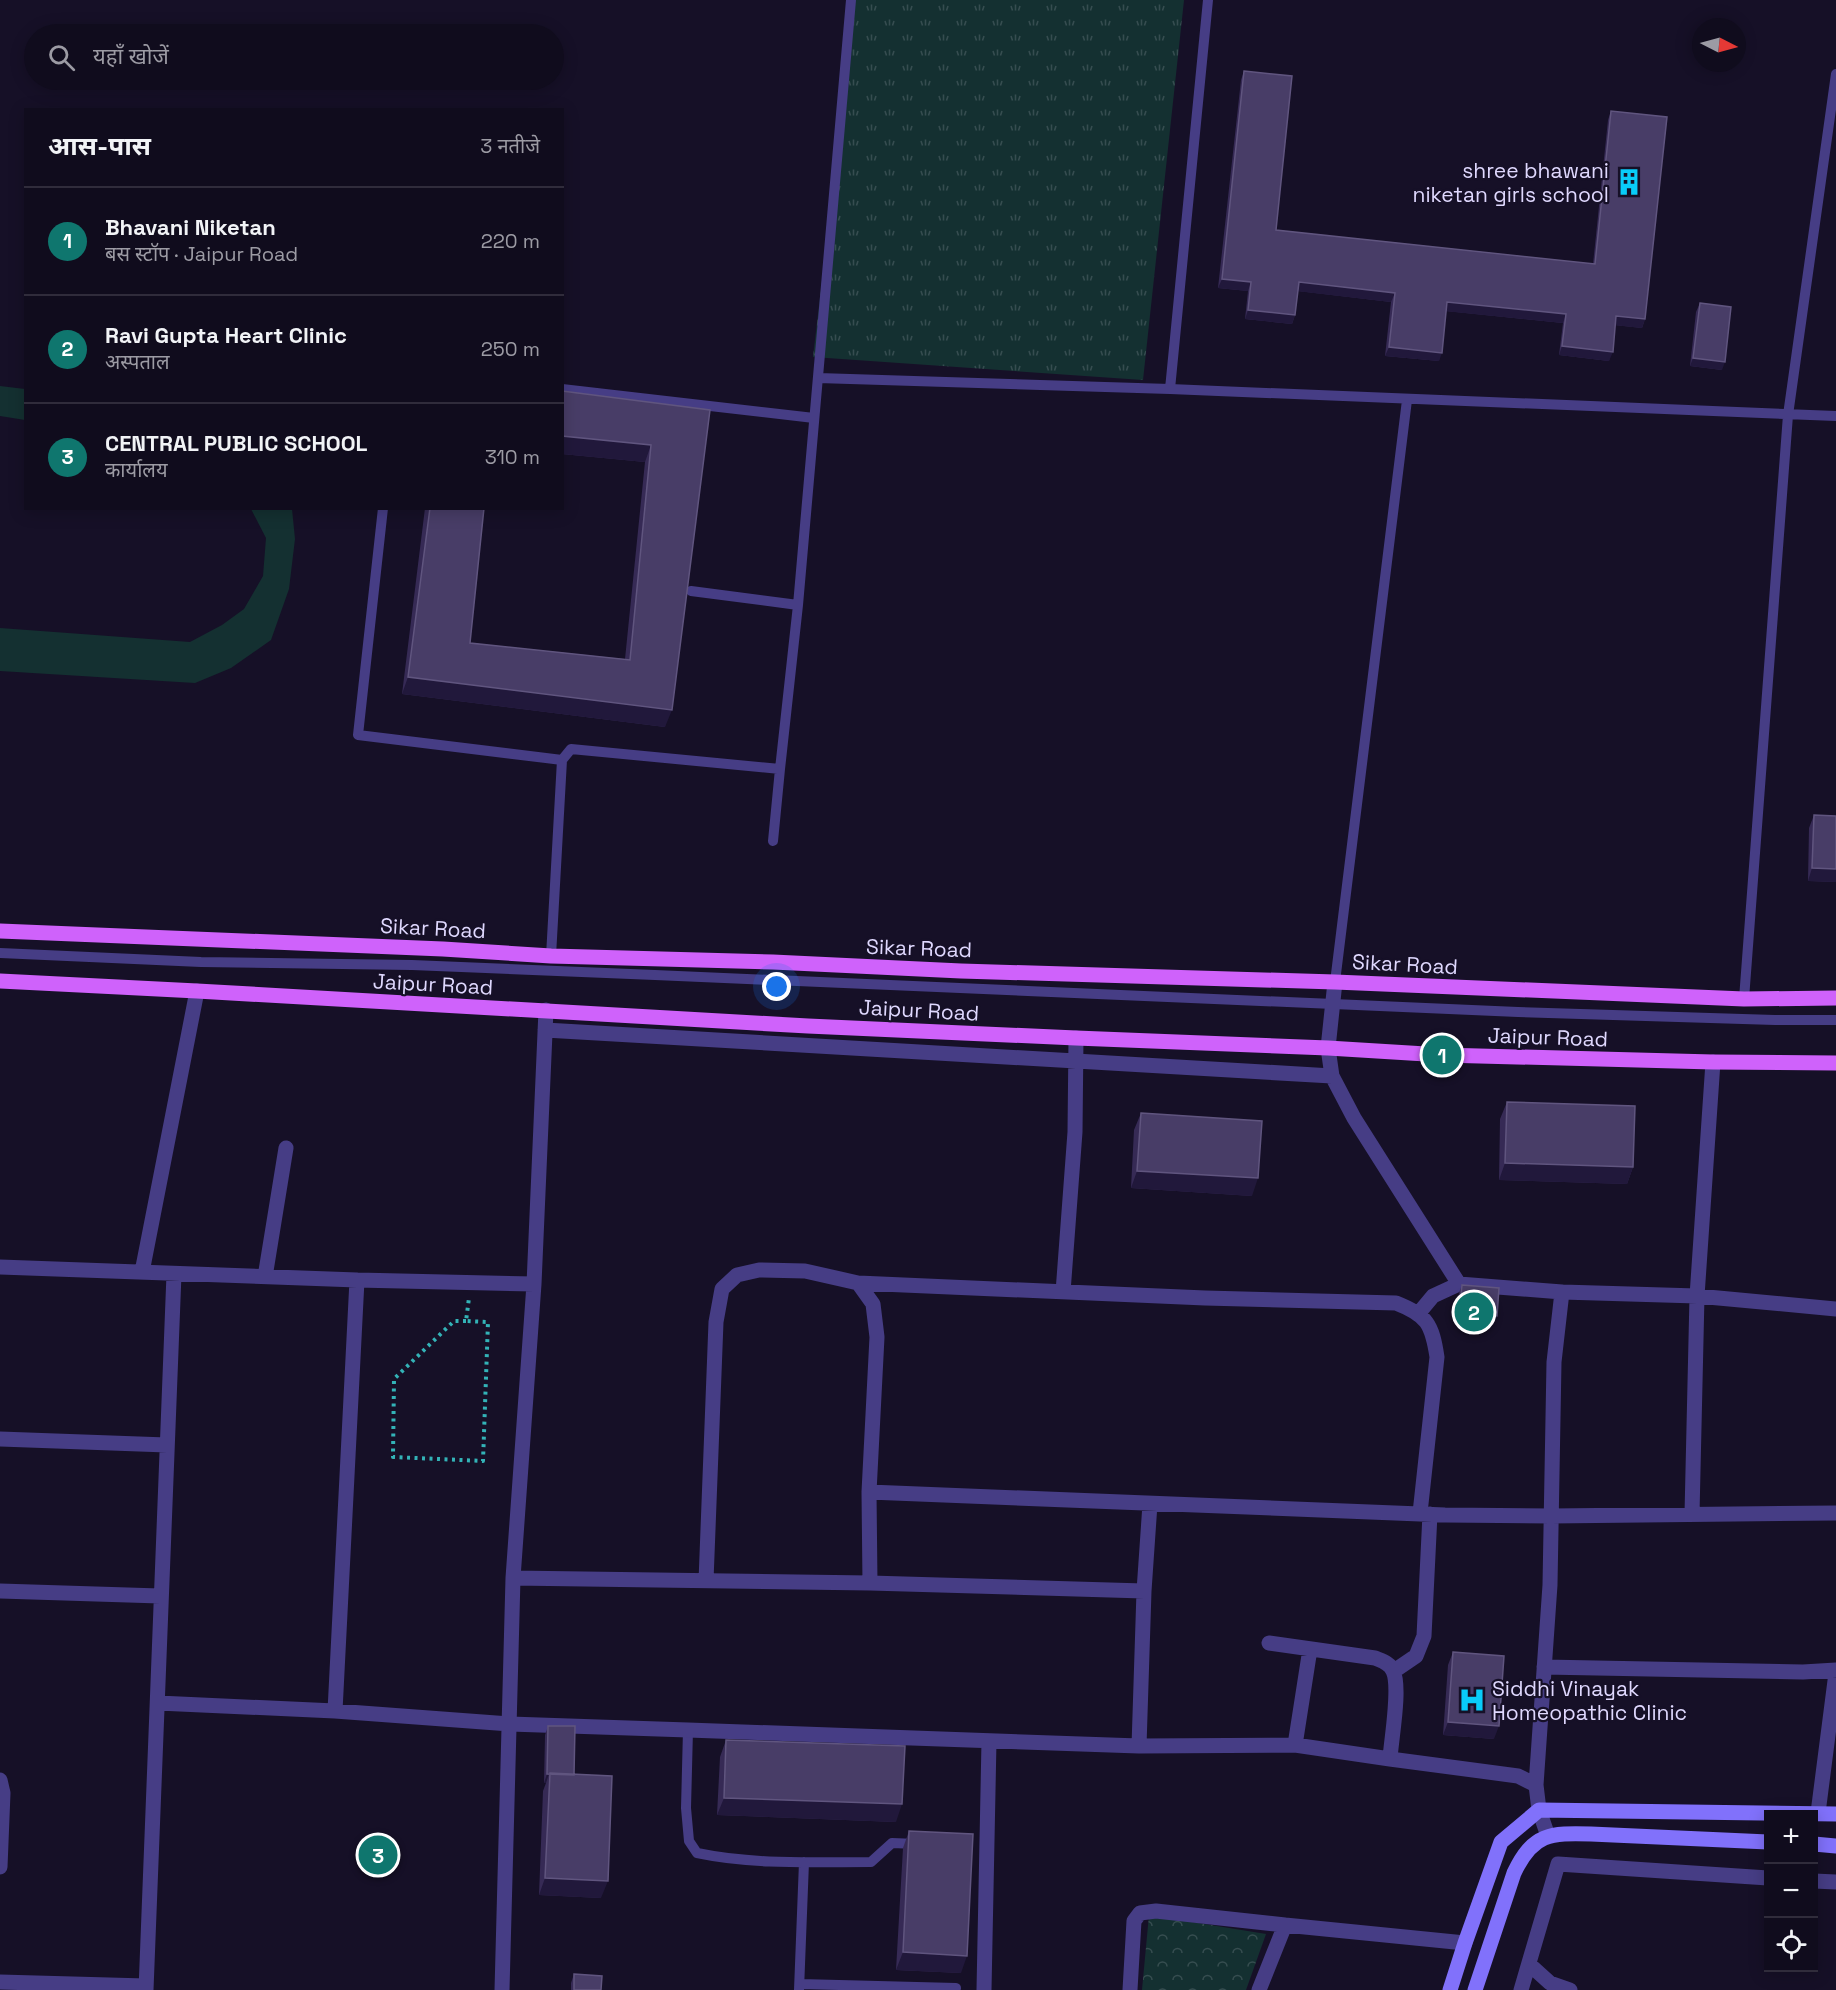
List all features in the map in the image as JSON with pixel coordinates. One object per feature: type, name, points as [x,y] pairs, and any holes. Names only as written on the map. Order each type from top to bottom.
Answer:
[{"type":"main road","name":"Sikar Road","points":[[0,931],[443,949],[551,956],[962,971],[1335,982],[1744,999],[1836,998]]},
{"type":"main road","name":"Jaipur Road","points":[[0,981],[808,1026],[1076,1038],[1442,1054],[1713,1062],[1836,1063]]},
{"type":"street","points":[[1335,982],[1328,1048],[1332,1076],[1354,1119],[1459,1284]]},
{"type":"street","points":[[142,1272],[198,991]]},
{"type":"street","points":[[502,1990],[513,1578],[534,1284],[546,1010]]},
{"type":"street","points":[[545,1030],[1332,1076]]},
{"type":"street","points":[[1063,1292],[1076,1132],[1076,1038]]},
{"type":"street","points":[[1692,1514],[1697,1296],[1713,1062]]},
{"type":"street","points":[[265,1277],[286,1148]]},
{"type":"street","points":[[0,1268],[534,1284]]},
{"type":"street","points":[[706,1581],[716,1322],[722,1289],[737,1275],[759,1270],[805,1271],[858,1283],[1204,1298],[1396,1302],[1414,1310],[1426,1321],[1433,1334],[1437,1357],[1425,1514],[1424,1636],[1416,1656],[1394,1671]]},
{"type":"street","points":[[0,1982],[146,1988],[174,1274]]},
{"type":"street","points":[[335,1711],[357,1280]]},
{"type":"street","points":[[858,1283],[873,1304],[877,1337],[869,1492],[870,1582]]},
{"type":"street","points":[[1418,1314],[1433,1296],[1459,1284],[1562,1292],[1697,1296],[1836,1309]]},
{"type":"street","points":[[1548,1836],[1539,1810],[1536,1785],[1550,1585],[1554,1362],[1562,1292]]},
{"type":"street","points":[[0,1439],[167,1445]]},
{"type":"street","points":[[869,1492],[1425,1514],[1551,1516],[1836,1513]]},
{"type":"street","points":[[1139,1746],[1144,1591],[1150,1504]]},
{"type":"street","points":[[513,1578],[870,1582],[1144,1591]]},
{"type":"street","points":[[0,1591],[160,1596]]},
{"type":"street","points":[[1269,1643],[1374,1658],[1387,1663],[1394,1671],[1396,1686],[1390,1759]]},
{"type":"street","points":[[1294,1745],[1310,1649]]},
{"type":"street","points":[[1544,1667],[1836,1672],[1818,1813],[1836,1814]]},
{"type":"street","points":[[158,1703],[335,1711],[510,1724],[688,1731],[1139,1746],[1294,1745],[1518,1776],[1536,1785]]},
{"type":"street","points":[[984,1990],[988,1741]]},
{"type":"street","points":[[0,1780],[3,1793],[0,1866]]},
{"type":"street","points":[[1450,1990],[1501,1842],[1539,1810],[1764,1812]]},
{"type":"street","points":[[1475,1990],[1514,1873],[1523,1854],[1531,1846],[1548,1836],[1565,1833],[1764,1842]]},
{"type":"street","points":[[1818,1844],[1836,1846]]},
{"type":"street","points":[[1521,1990],[1558,1864],[1764,1878]]},
{"type":"street","points":[[1818,1881],[1836,1882]]},
{"type":"street","points":[[1130,1990],[1134,1921],[1140,1913],[1156,1911],[1465,1943]]},
{"type":"street","points":[[1259,1990],[1286,1925]]},
{"type":"street","points":[[1529,1964],[1550,1983],[1570,1990]]},
{"type":"lane","points":[[773,841],[798,605],[851,0]]},
{"type":"lane","points":[[1170,389],[1208,0]]},
{"type":"lane","points":[[1744,999],[1788,415],[1836,74]]},
{"type":"lane","points":[[818,378],[1170,389],[1836,416]]},
{"type":"lane","points":[[564,388],[814,418]]},
{"type":"lane","points":[[1335,982],[1407,400]]},
{"type":"lane","points":[[383,510],[358,735],[562,760]]},
{"type":"lane","points":[[691,591],[798,605]]},
{"type":"lane","points":[[551,956],[562,760],[571,749],[780,769]]},
{"type":"lane","points":[[0,953],[201,962],[435,966],[1530,1013],[1836,1020]]},
{"type":"lane","points":[[688,1731],[686,1808],[689,1841],[697,1853],[728,1860],[871,1862],[892,1843],[924,1844]]},
{"type":"lane","points":[[804,1862],[799,1987],[956,1988]]},
{"type":"path","points":[[466,1321],[471,1283]]},
{"type":"path","points":[[454,1321],[466,1321],[488,1322],[483,1461],[393,1457],[394,1379],[454,1321]]},
{"type":"green space","points":[[855,0],[1184,0],[1143,380],[813,357]]},
{"type":"green space","points":[[0,386],[24,389],[24,420],[0,416]]},
{"type":"green space","points":[[252,510],[292,510],[295,539],[289,589],[271,640],[231,668],[195,683],[0,671],[0,628],[190,642],[222,625],[244,609],[263,576],[266,538]]},
{"type":"green space","points":[[1149,1915],[1266,1934],[1246,1990],[1142,1990]]},
{"type":"building","name":"shree bhawani niketan girls school","points":[[1244,71],[1292,76],[1276,230],[1595,264],[1611,111],[1667,117],[1645,319],[1616,316],[1613,352],[1562,346],[1566,314],[1447,302],[1442,353],[1389,347],[1395,293],[1299,282],[1295,315],[1248,310],[1251,282],[1222,279]]},
{"type":"building","points":[[1700,303],[1731,307],[1725,362],[1693,358]]},
{"type":"building","points":[[564,391],[710,410],[672,710],[408,677],[430,510],[484,510],[470,643],[630,660],[651,445],[564,436]]},
{"type":"building","points":[[1814,815],[1836,816],[1836,869],[1812,868]]},
{"type":"building","points":[[1507,1102],[1635,1106],[1633,1167],[1505,1163]]},
{"type":"building","points":[[1141,1113],[1262,1121],[1258,1178],[1137,1171]]},
{"type":"building","points":[[1462,1285],[1499,1288],[1497,1316],[1459,1313]]},
{"type":"building","points":[[1453,1652],[1504,1656],[1499,1726],[1448,1722]]},
{"type":"building","points":[[548,1726],[575,1726],[574,1775],[547,1774]]},
{"type":"building","points":[[726,1740],[905,1746],[902,1804],[724,1798]]},
{"type":"building","points":[[550,1773],[612,1776],[608,1881],[545,1878]]},
{"type":"building","points":[[909,1831],[973,1834],[967,1956],[903,1952]]},
{"type":"building","points":[[574,1974],[602,1976],[601,1990],[574,1990]]},
{"type":"place","name":"shree bhawani niketan girls school","points":[[1629,182]]},
{"type":"place","name":"Bhavani Niketan","points":[[1442,1055]]},
{"type":"place","name":"Ravi Gupta Heart Clinic","points":[[1474,1312]]},
{"type":"place","name":"Siddhi Vinayak Homeopathic Clinic","points":[[1472,1700]]},
{"type":"place","name":"CENTRAL PUBLIC SCHOOL","points":[[378,1855]]}]
